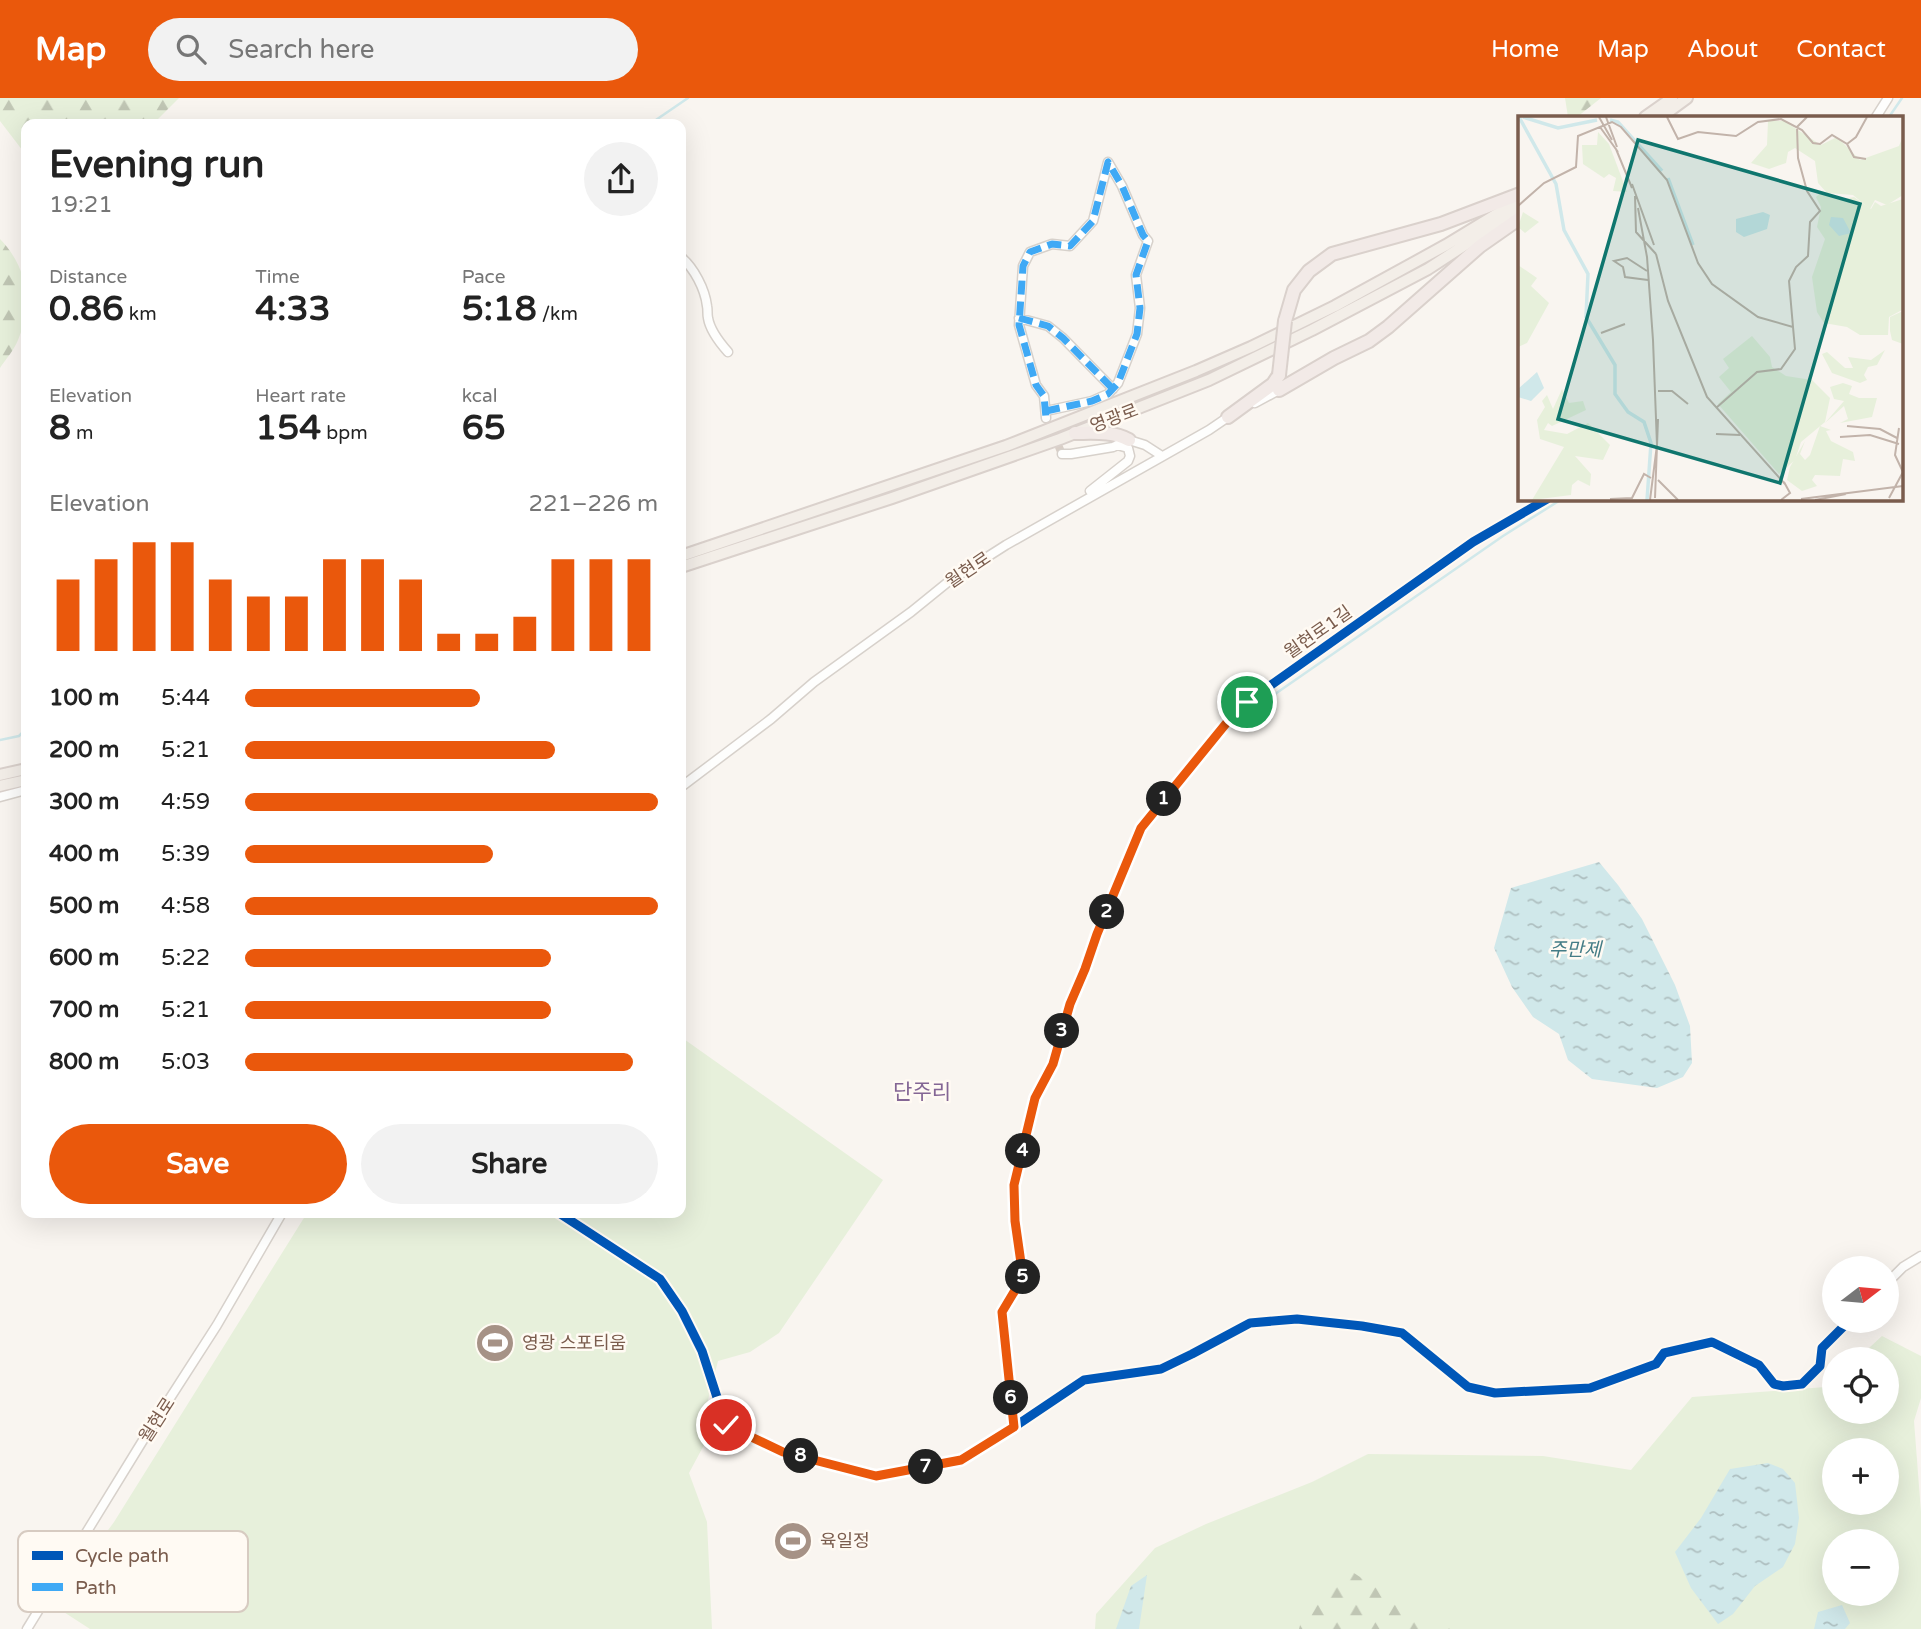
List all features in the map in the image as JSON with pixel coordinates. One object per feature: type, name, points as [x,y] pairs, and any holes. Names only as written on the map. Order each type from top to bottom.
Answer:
[{"type":"highway","points":[[1228,417],[1273,384],[1279,375],[1285,321],[1294,290],[1309,271],[1332,254],[1441,224],[1518,195]]},
{"type":"highway","points":[[1279,390],[1369,341],[1480,246],[1518,219]]},
{"type":"highway","points":[[1075,433],[1102,433],[1124,437],[1123,442]]},
{"type":"main road","points":[[1646,116],[1672,98]]},
{"type":"main road","points":[[1662,116],[1687,98]]},
{"type":"main road","name":"영광로","points":[[686,554],[1006,446],[1196,371],[1335,306],[1446,245],[1518,201]]},
{"type":"main road","name":"영광로","points":[[686,565],[892,498],[1075,433],[1209,380],[1428,269],[1518,210]]},
{"type":"main road","points":[[0,775],[21,770]]},
{"type":"main road","points":[[0,786],[21,781]]},
{"type":"street","points":[[1877,116],[1888,98]]},
{"type":"street","points":[[1108,162],[1148,241],[1136,275],[1140,308],[1137,334],[1118,383],[1113,389],[1092,401],[1046,414],[1044,396],[1036,385],[1019,325],[1023,266],[1030,252],[1052,244],[1070,246],[1085,231],[1093,221],[1108,162]]},
{"type":"street","points":[[686,261],[704,291],[708,319],[718,341],[727,352]]},
{"type":"street","points":[[1019,318],[1048,326],[1113,389]]},
{"type":"street","name":"월현로","points":[[686,783],[771,719],[814,682],[948,582],[1006,545],[1279,390]]},
{"type":"street","points":[[1063,512],[1128,461],[1128,448],[1123,442]]},
{"type":"street","points":[[1062,454],[1123,442],[1145,444],[1162,456]]},
{"type":"street","name":"월현로1길","points":[[1014,1427],[1002,1312],[1023,1277],[1015,1221],[1014,1185],[1035,1098],[1053,1064],[1070,1004],[1141,828],[1233,715],[1247,702],[1473,542],[1545,500]]},
{"type":"street","points":[[0,797],[21,791]]},
{"type":"street","name":"월현로","points":[[87,1531],[218,1325],[279,1218]]},
{"type":"street","points":[[567,1218],[660,1279],[682,1311],[702,1351],[726,1425],[783,1452],[876,1476],[961,1460],[1084,1381],[1161,1369],[1250,1323],[1297,1320],[1402,1333],[1468,1387],[1495,1393],[1590,1388],[1656,1364],[1664,1353],[1712,1342],[1759,1365],[1774,1384],[1802,1384],[1820,1366],[1822,1348],[1836,1334]]},
{"type":"street","points":[[1899,1271],[1921,1256]]},
{"type":"street","name":"월현로","points":[[27,1628],[37,1612]]},
{"type":"green space","points":[[0,98],[179,98],[158,119],[21,119],[21,148],[0,121]]},
{"type":"green space","points":[[1565,98],[1601,98],[1578,116],[1568,116]]},
{"type":"green space","points":[[0,239],[21,272],[21,332],[0,368]]},
{"type":"green space","name":"영광 스포티움","points":[[686,1041],[883,1180],[779,1333],[750,1352],[718,1361],[708,1400],[704,1445],[689,1473],[707,1522],[712,1629],[90,1629],[64,1612],[248,1612],[248,1531],[107,1531],[304,1218],[686,1218]]},
{"type":"green space","points":[[1882,1336],[1921,1356],[1921,1398],[1914,1421],[1921,1512],[1921,1629],[1095,1629],[1096,1614],[1155,1548],[1206,1524],[1312,1482],[1368,1454],[1543,1456],[1631,1470],[1692,1397],[1822,1387],[1822,1424],[1899,1424],[1899,1347],[1870,1347]]},
{"type":"green space","points":[[1345,1567],[1387,1595],[1450,1629],[1299,1629],[1307,1599]]},
{"type":"water","name":"주만제","points":[[1599,862],[1642,919],[1675,985],[1690,1026],[1692,1063],[1683,1077],[1657,1088],[1592,1079],[1568,1060],[1559,1034],[1533,1017],[1512,987],[1494,948],[1511,888]]},
{"type":"water","points":[[1768,1463],[1783,1469],[1795,1483],[1799,1518],[1795,1544],[1783,1567],[1755,1586],[1733,1614],[1718,1624],[1691,1588],[1675,1552],[1701,1518],[1730,1469]]},
{"type":"water","points":[[1147,1575],[1139,1629],[1116,1629],[1131,1586]]},
{"type":"water","points":[[1842,1606],[1850,1623],[1845,1629],[1814,1629],[1818,1612]]},
{"type":"waterway","points":[[657,119],[688,98]]},
{"type":"waterway","points":[[1890,116],[1902,98]]},
{"type":"waterway","points":[[1252,710],[1503,536],[1560,500]]},
{"type":"waterway","points":[[0,740],[21,734]]},
{"type":"tunnel","points":[[1049,424],[1062,454]]},
{"type":"marked path","points":[[1046,411],[1092,401],[1108,394],[1118,383],[1137,334],[1140,308],[1136,275],[1148,241],[1108,162],[1093,221],[1070,246],[1052,244],[1030,252],[1023,266],[1019,325],[1036,385],[1044,396],[1046,418]]},
{"type":"marked path","points":[[1019,318],[1048,326],[1113,389]]},
{"type":"cycle path","points":[[567,1218],[660,1279],[682,1311],[702,1351],[726,1425],[783,1452],[876,1476],[961,1460],[1014,1427],[1002,1312],[1023,1277],[1015,1221],[1014,1185],[1035,1098],[1053,1064],[1070,1004],[1096,934],[1141,828],[1233,715],[1247,702],[1473,542],[1545,500]]},
{"type":"cycle path","points":[[1014,1427],[1084,1380],[1161,1369],[1250,1323],[1297,1319],[1402,1333],[1468,1387],[1495,1393],[1590,1388],[1656,1364],[1664,1353],[1712,1342],[1759,1365],[1774,1384],[1802,1384],[1820,1366],[1822,1348],[1836,1334]]},
{"type":"place","name":"영광 스포티움","points":[[495,1343]]},
{"type":"place","name":"육일정","points":[[793,1541]]},
{"type":"district","name":"단주리","points":[[922,1092]]},
{"type":"route","points":[[726,1425],[783,1452],[876,1476],[961,1460],[1014,1427],[1002,1312],[1023,1277],[1015,1221],[1014,1185],[1035,1098],[1053,1064],[1070,1004],[1141,828],[1233,715],[1247,702]]}]
